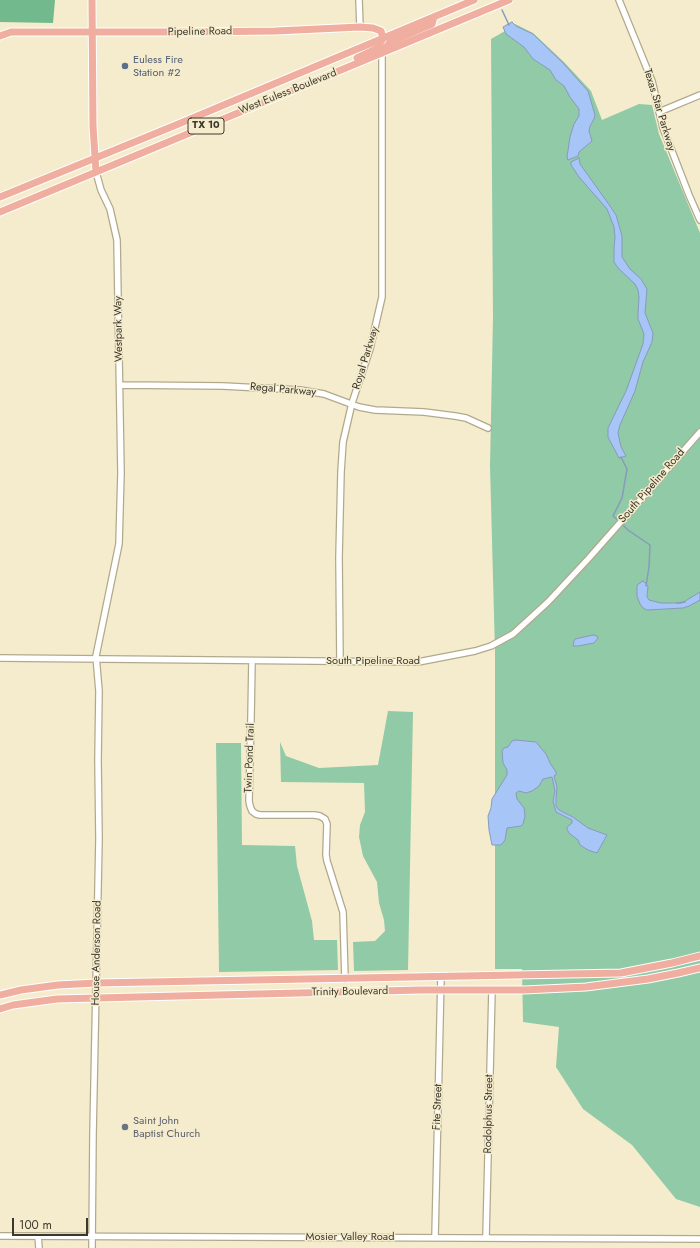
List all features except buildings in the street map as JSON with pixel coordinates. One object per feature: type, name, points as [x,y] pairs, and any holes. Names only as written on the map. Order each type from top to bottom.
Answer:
[{"type":"main road","name":"Westpark Way","points":[[92,0],[93,126],[96,172]]},
{"type":"main road","name":"West Euless Boulevard","points":[[0,197],[474,0]]},
{"type":"main road","name":"West Euless Boulevard","points":[[0,212],[509,0]]},
{"type":"main road","points":[[382,52],[390,42],[432,24],[434,17]]},
{"type":"main road","name":"Pipeline Road","points":[[0,29],[10,32],[276,31],[360,26],[381,31],[383,38]]},
{"type":"main road","name":"Pipeline Road","points":[[0,36],[10,32]]},
{"type":"main road","points":[[316,80],[321,73],[378,48],[383,38]]},
{"type":"main road","points":[[240,98],[241,111]]},
{"type":"main road","name":"Trinity Boulevard","points":[[0,995],[21,990],[58,985],[97,983],[621,973],[700,956]]},
{"type":"main road","name":"Trinity Boulevard","points":[[0,1009],[13,1005],[57,999],[586,987],[648,979],[700,968]]},
{"type":"street","points":[[359,0],[360,26]]},
{"type":"street","name":"Texas Star Parkway","points":[[618,0],[652,81],[663,128],[698,211],[700,220]]},
{"type":"street","name":"Royal Parkway","points":[[340,662],[341,472],[343,442],[352,404],[370,349],[382,297],[382,52]]},
{"type":"street","points":[[659,112],[700,95]]},
{"type":"street","name":"Westpark Way","points":[[96,172],[101,190],[110,209],[117,240],[121,473],[119,544],[98,646],[97,659]]},
{"type":"street","name":"Regal Parkway","points":[[120,385],[223,386],[300,390],[324,394],[359,407],[375,410],[424,412],[466,418],[488,428]]},
{"type":"street","name":"South Pipeline Road","points":[[0,658],[418,662],[475,652],[495,645],[513,634],[548,602],[589,558],[700,432]]},
{"type":"street","name":"House Anderson Road","points":[[92,1248],[99,839],[99,691],[97,659]]},
{"type":"street","name":"Twin Pond Trail","points":[[252,660],[250,806],[256,814],[260,815],[314,815],[320,816],[325,820],[327,861],[343,912],[345,978]]},
{"type":"street","name":"Fite Street","points":[[435,1237],[441,977]]},
{"type":"street","name":"Rodolphus Street","points":[[486,1237],[492,990]]},
{"type":"street","name":"Mosier Valley Road","points":[[0,1236],[700,1239]]},
{"type":"street","points":[[38,1236],[38,1248]]},
{"type":"green space","points":[[0,0],[55,0],[53,23],[0,22]]},
{"type":"green space","points":[[515,24],[533,33],[564,62],[591,91],[602,120],[639,104],[652,105],[659,134],[700,233],[700,1207],[676,1199],[632,1145],[583,1109],[556,1067],[559,1027],[523,1022],[522,969],[495,969],[495,652],[490,466],[493,317],[491,39]]},
{"type":"green space","points":[[388,711],[413,712],[408,970],[354,971],[353,942],[375,941],[385,931],[384,920],[379,903],[377,882],[363,856],[359,837],[360,825],[365,812],[364,783],[281,782],[280,742],[286,756],[319,768],[378,765]]},
{"type":"green space","points":[[216,743],[241,743],[242,845],[295,846],[297,866],[312,921],[314,940],[337,940],[338,970],[219,972]]},
{"type":"water","points":[[512,22],[516,26],[533,34],[563,63],[588,91],[595,115],[589,131],[592,141],[579,152],[578,156],[568,160],[567,157],[570,137],[574,124],[579,116],[579,109],[564,86],[556,80],[550,70],[533,59],[524,47],[506,34],[503,27]]},
{"type":"water","points":[[579,158],[580,164],[616,215],[622,236],[622,257],[630,269],[641,279],[647,289],[645,313],[653,333],[652,342],[643,362],[635,391],[620,425],[618,433],[621,447],[626,456],[619,458],[608,437],[608,428],[626,391],[643,344],[644,334],[638,319],[638,290],[635,284],[618,268],[614,262],[614,227],[607,209],[579,177],[571,165],[571,162]]},
{"type":"water","points":[[643,581],[648,586],[647,597],[649,600],[661,603],[682,603],[700,592],[700,600],[683,608],[647,610],[640,604],[637,596],[637,585]]},
{"type":"water","points":[[593,635],[597,636],[598,638],[594,643],[573,646],[575,639]]},
{"type":"water","points":[[515,740],[536,742],[546,754],[556,772],[556,775],[554,776],[557,787],[556,806],[559,810],[573,817],[588,828],[607,835],[597,853],[580,845],[578,840],[569,833],[567,829],[567,827],[572,823],[572,820],[556,812],[553,801],[555,791],[552,777],[543,779],[539,786],[532,791],[526,793],[519,791],[516,793],[517,799],[524,808],[525,816],[523,824],[521,826],[507,828],[505,840],[501,845],[492,845],[488,816],[492,799],[507,775],[507,770],[503,763],[502,751]]},
{"type":"waterway","points":[[502,10],[509,25]]},
{"type":"waterway","points":[[619,521],[613,516],[622,498],[627,469],[621,457]]},
{"type":"waterway","points":[[622,524],[650,545],[646,586]]},
{"type":"waterway","points":[[677,603],[685,602]]},
{"type":"place","name":"Euless Fire Station #2","points":[[125,66]]},
{"type":"place","name":"Saint John Baptist Church","points":[[125,1127]]}]
